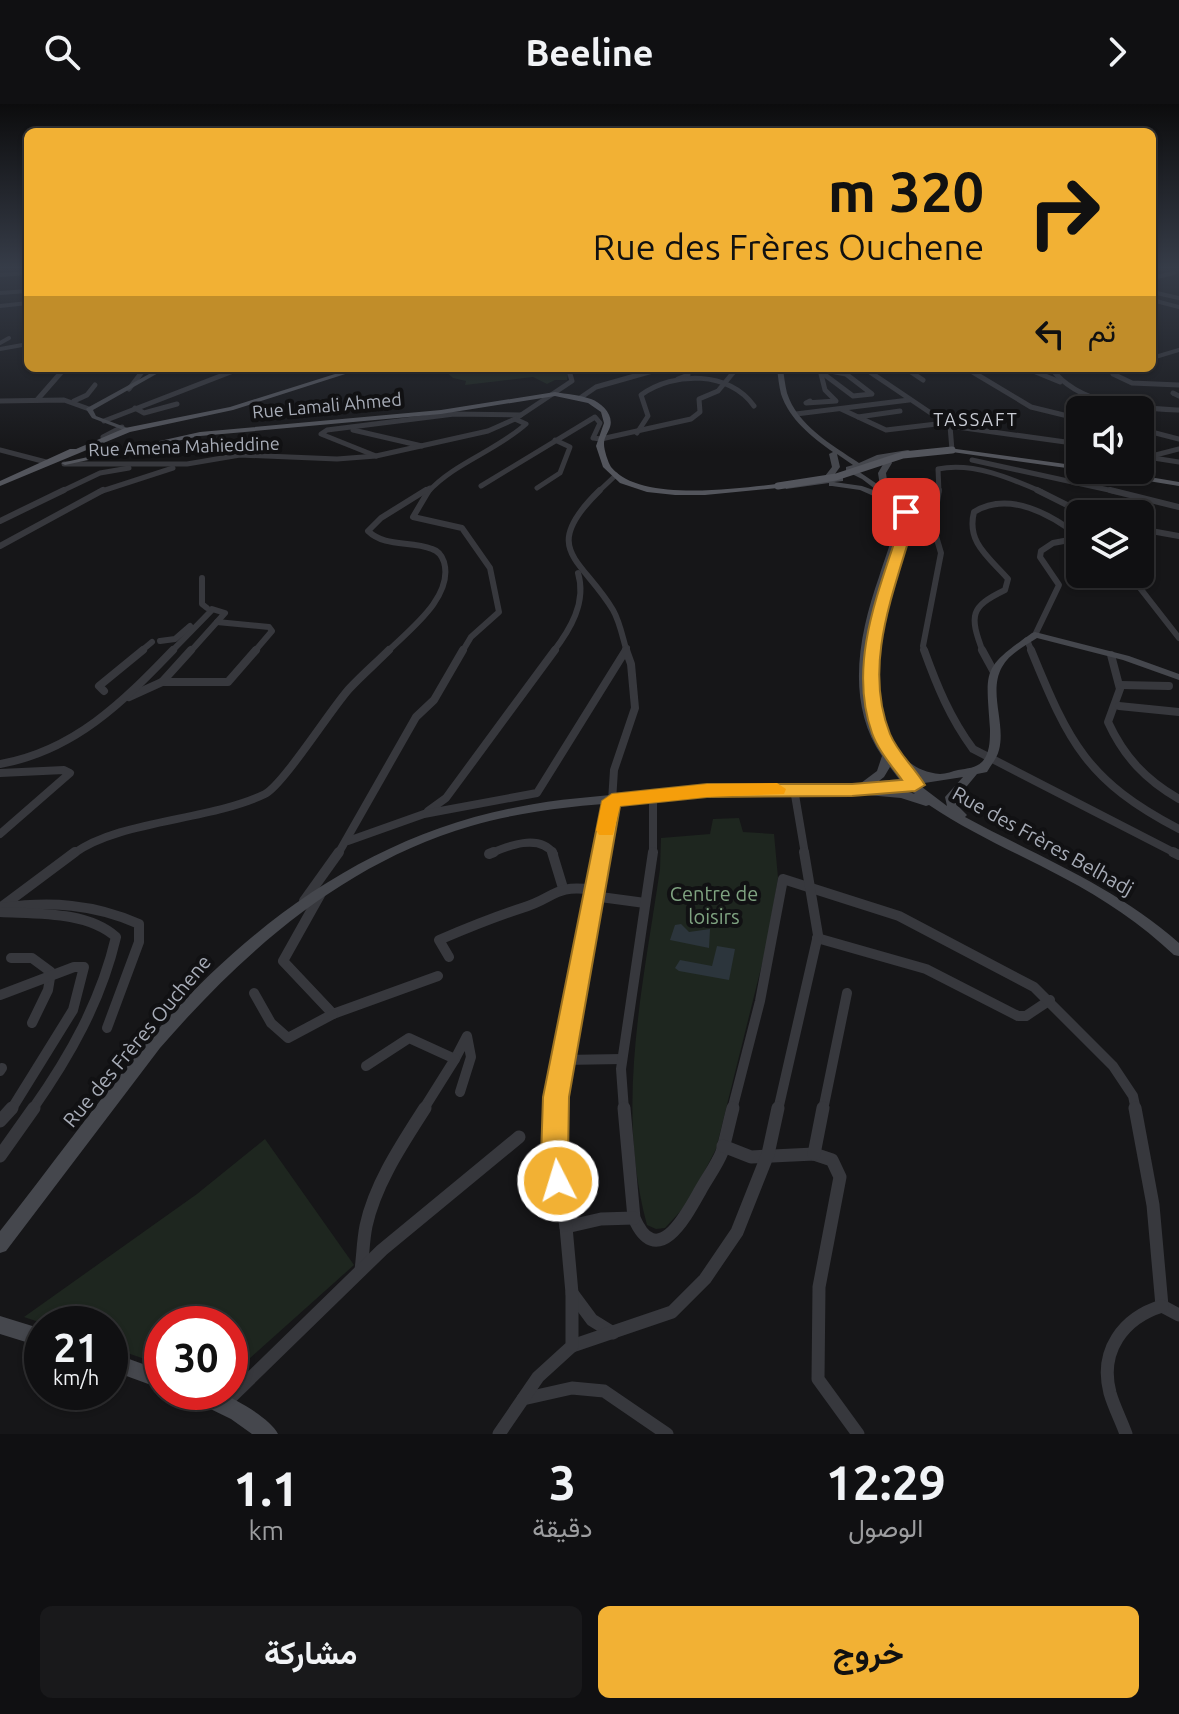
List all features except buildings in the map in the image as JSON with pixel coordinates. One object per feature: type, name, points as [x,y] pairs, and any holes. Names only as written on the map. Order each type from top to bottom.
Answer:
[{"type":"main road","points":[[125,429],[94,417],[89,409],[157,372]]},
{"type":"main road","points":[[0,487],[125,429],[231,409],[348,372]]},
{"type":"main road","points":[[775,372],[779,398],[787,412],[834,452],[884,488],[907,517],[873,640],[873,706],[889,756],[877,779],[846,788]]},
{"type":"main road","points":[[781,372],[785,396],[796,414],[834,452],[884,460]]},
{"type":"main road","name":"Rue Lamali Ahmed","points":[[57,462],[104,456],[200,434],[441,412],[527,398],[537,401],[555,394],[580,398]]},
{"type":"main road","points":[[580,398],[598,406],[608,417],[607,429],[601,439],[603,457],[616,475],[640,487],[680,494],[819,483],[853,486],[890,500]]},
{"type":"main road","points":[[75,402],[99,404]]},
{"type":"main road","points":[[0,487],[125,429]]},
{"type":"main road","points":[[819,483],[884,460],[952,450]]},
{"type":"main road","points":[[774,486],[836,477],[903,455],[952,450],[970,459],[1066,467]]},
{"type":"main road","points":[[829,476],[836,467],[834,452]]},
{"type":"main road","name":"Rue Lamali Ahmed","points":[[57,462],[88,462],[104,456]]},
{"type":"main road","points":[[884,460],[881,477],[884,488]]},
{"type":"main road","points":[[774,486],[858,469]]},
{"type":"main road","points":[[858,469],[890,500],[898,511],[900,523],[868,622],[863,671],[867,718],[889,756],[910,783]]},
{"type":"main road","points":[[1154,480],[1179,484]]},
{"type":"main road","points":[[986,836],[961,816],[952,801],[953,792],[979,769],[994,744],[994,672],[1000,662],[1031,638],[1111,655],[1179,677]]},
{"type":"main road","points":[[889,756],[917,772],[940,775],[979,769]]},
{"type":"main road","name":"Rue des Frères Ouchene","points":[[0,1245],[147,1056],[210,982],[297,910],[387,852],[442,831],[525,812],[707,790],[846,788],[953,780],[979,769]]},
{"type":"main road","name":"Rue des Frères Belhadj","points":[[910,783],[986,836],[1086,884],[1128,910],[1179,951]]},
{"type":"main road","points":[[846,788],[902,794],[948,812]]},
{"type":"main road","points":[[0,1325],[24,1332]]},
{"type":"main road","points":[[232,1410],[268,1434]]},
{"type":"street","points":[[0,343],[9,338]]},
{"type":"street","points":[[0,349],[24,344]]},
{"type":"street","points":[[1156,357],[1179,350]]},
{"type":"street","points":[[1169,353],[1179,357]]},
{"type":"street","points":[[37,400],[62,372]]},
{"type":"street","points":[[128,390],[142,372]]},
{"type":"street","points":[[104,421],[230,372]]},
{"type":"street","points":[[555,394],[572,381],[571,372]]},
{"type":"street","points":[[580,398],[596,387],[649,372]]},
{"type":"street","points":[[637,433],[648,416],[642,393],[685,377],[689,372]]},
{"type":"street","points":[[481,486],[595,417],[600,423],[593,438],[601,439],[691,419],[700,412],[699,399],[716,393],[734,372]]},
{"type":"street","points":[[820,372],[825,390],[836,401],[807,404],[824,399],[817,392],[825,390]]},
{"type":"street","points":[[823,372],[853,396],[872,394],[843,372]]},
{"type":"street","points":[[870,372],[948,425],[952,450]]},
{"type":"street","points":[[911,372],[923,380]]},
{"type":"street","points":[[973,372],[1031,407],[1066,416]]},
{"type":"street","points":[[1035,372],[1113,402],[1179,409]]},
{"type":"street","points":[[1053,372],[1071,387]]},
{"type":"street","points":[[1115,372],[1113,374],[1132,383],[1179,385]]},
{"type":"street","points":[[665,384],[727,382],[743,391],[754,406]]},
{"type":"street","points":[[75,402],[87,395],[95,385]]},
{"type":"street","points":[[796,414],[910,400]]},
{"type":"street","points":[[0,401],[75,402],[89,409]]},
{"type":"street","name":"Rue Amena Mahieddine","points":[[88,462],[187,464],[240,455],[337,459],[376,456],[488,431],[518,417],[537,401]]},
{"type":"street","points":[[135,408],[144,413],[177,404]]},
{"type":"street","points":[[1154,405],[1179,409]]},
{"type":"street","points":[[840,409],[886,430],[948,425],[1066,442]]},
{"type":"street","points":[[857,417],[900,411]]},
{"type":"street","points":[[0,909],[82,847],[118,834],[229,808],[269,792],[349,689],[424,615],[442,589],[446,570],[442,556],[434,549],[378,540],[368,531],[381,518],[437,481],[475,461],[518,433],[526,424],[518,417],[454,414],[327,430],[321,435],[376,456]]},
{"type":"street","points":[[349,428],[425,447]]},
{"type":"street","points":[[1154,433],[1179,439]]},
{"type":"street","points":[[537,488],[560,473],[570,447],[555,440]]},
{"type":"street","points":[[1154,455],[1179,449]]},
{"type":"street","points":[[0,450],[100,467],[101,471]]},
{"type":"street","points":[[0,457],[11,452]]},
{"type":"street","points":[[1179,507],[992,462],[970,459],[938,469],[936,473],[940,487],[933,526],[941,553],[923,646],[928,665],[955,725],[973,749],[979,769],[1133,829],[1179,855]]},
{"type":"street","points":[[970,459],[1066,505]]},
{"type":"street","points":[[1154,459],[1179,462]]},
{"type":"street","points":[[0,521],[101,471],[110,472],[145,464]]},
{"type":"street","points":[[0,546],[107,488],[187,464]]},
{"type":"street","points":[[424,814],[446,798],[573,625],[581,583],[567,541],[571,529],[595,494],[616,475]]},
{"type":"street","points":[[297,910],[347,841],[416,717],[434,700],[471,637],[499,612],[490,568],[462,528],[413,517],[430,488]]},
{"type":"street","points":[[994,672],[980,645],[977,609],[981,602],[1005,590],[1008,579],[972,540],[969,526],[974,512],[987,505],[1009,505],[1055,518],[1066,526]]},
{"type":"street","points":[[1154,532],[1179,536]]},
{"type":"street","points":[[1066,540],[1053,543],[1041,551],[1040,557],[1059,585],[1031,638],[1075,742],[1103,781],[1127,799],[1179,829]]},
{"type":"street","points":[[572,1346],[572,1293],[566,1227],[554,1158],[556,1097],[612,801],[614,770],[635,708],[627,647],[614,611],[574,562]]},
{"type":"street","points":[[0,764],[33,758],[58,746],[124,700],[162,682],[225,613],[208,610],[202,605],[202,578]]},
{"type":"street","points":[[1140,588],[1179,638]]},
{"type":"street","points":[[104,691],[99,686],[156,642],[175,639],[208,610]]},
{"type":"street","points":[[124,700],[208,610]]},
{"type":"street","points":[[162,682],[218,685],[228,682],[272,631],[269,627],[217,622]]},
{"type":"street","points":[[347,841],[424,814],[537,793],[627,647]]},
{"type":"street","points":[[1111,655],[1120,685],[1119,706],[1108,722],[1132,765],[1143,778],[1179,799]]},
{"type":"street","points":[[1120,685],[1169,686]]},
{"type":"street","points":[[1119,706],[1179,712]]},
{"type":"street","points":[[0,773],[64,770],[70,773],[0,834]]},
{"type":"street","points":[[499,1434],[538,1377],[572,1346],[672,1312],[705,1279],[737,1232],[768,1154],[817,938],[794,789]]},
{"type":"street","points":[[653,796],[652,868],[622,1059],[621,1092],[634,1218],[640,1232],[649,1239],[660,1239],[681,1225],[723,1146],[760,1001],[783,879],[899,916],[992,962],[1050,1000],[1113,1066],[1133,1096],[1153,1205],[1162,1306]]},
{"type":"street","points":[[489,854],[518,844],[535,842],[547,846],[555,855],[563,888]]},
{"type":"street","points":[[449,957],[439,940],[504,912],[524,908],[563,888],[645,903]]},
{"type":"street","points":[[321,893],[283,961],[333,1014]]},
{"type":"street","points":[[0,909],[75,904],[114,911],[139,924],[139,942],[107,1028]]},
{"type":"street","points":[[0,909],[82,921],[113,932],[116,937],[112,960],[92,1008],[56,1074],[0,1156]]},
{"type":"street","points":[[817,938],[926,969],[1018,1016],[1026,1016],[1050,1000]]},
{"type":"street","points":[[11,958],[32,958],[51,972],[32,1023]]},
{"type":"street","points":[[0,995],[84,967],[73,1010],[10,1112],[0,1121]]},
{"type":"street","points":[[254,993],[271,1023],[288,1038],[333,1014],[438,976]]},
{"type":"street","points":[[814,1154],[847,993]]},
{"type":"street","points":[[361,1271],[366,1222],[387,1174],[406,1133],[430,1102],[467,1036],[472,1044],[471,1062],[460,1092]]},
{"type":"street","points":[[366,1066],[409,1038],[455,1059]]},
{"type":"street","points":[[563,1060],[622,1059]]},
{"type":"street","points":[[248,1382],[361,1271],[519,1137]]},
{"type":"street","points":[[723,1146],[751,1157],[814,1154],[832,1160],[840,1177],[819,1287],[818,1379],[858,1434]]},
{"type":"street","points":[[566,1227],[601,1219],[634,1218]]},
{"type":"street","points":[[572,1293],[592,1320],[613,1333]]},
{"type":"street","points":[[1126,1434],[1107,1382],[1112,1348],[1122,1326],[1140,1311],[1162,1306],[1179,1315]]},
{"type":"street","points":[[523,1399],[572,1388],[604,1391],[667,1434]]},
{"type":"green space","points":[[446,372],[568,372],[567,380],[547,384],[533,377],[465,385],[466,381],[453,378]]},
{"type":"green space","name":"Centre de loisirs","points":[[739,818],[743,832],[774,834],[778,878],[767,944],[716,1149],[688,1203],[665,1228],[656,1229],[647,1225],[638,1181],[633,1136],[633,1092],[635,1047],[660,869],[661,838],[710,834],[713,819]]},
{"type":"green space","points":[[265,1139],[354,1265],[248,1360],[248,1306],[144,1306],[144,1359],[128,1353],[128,1306],[39,1306],[197,1194]]},
{"type":"shaded area","points":[[681,924],[689,932],[710,929],[709,948],[670,940],[675,925]]},
{"type":"shaded area","points":[[717,946],[735,949],[729,980],[675,968],[680,960],[712,966]]},
{"type":"slow traffic","points":[[606,830],[612,801],[707,790],[777,789]]},
{"type":"district","name":"TASSAFT","points":[[976,420]]},
{"type":"route","points":[[558,1181],[554,1158],[556,1097],[612,801],[707,790],[852,790],[915,785],[881,733],[871,690],[875,628],[907,522],[906,512]]}]
